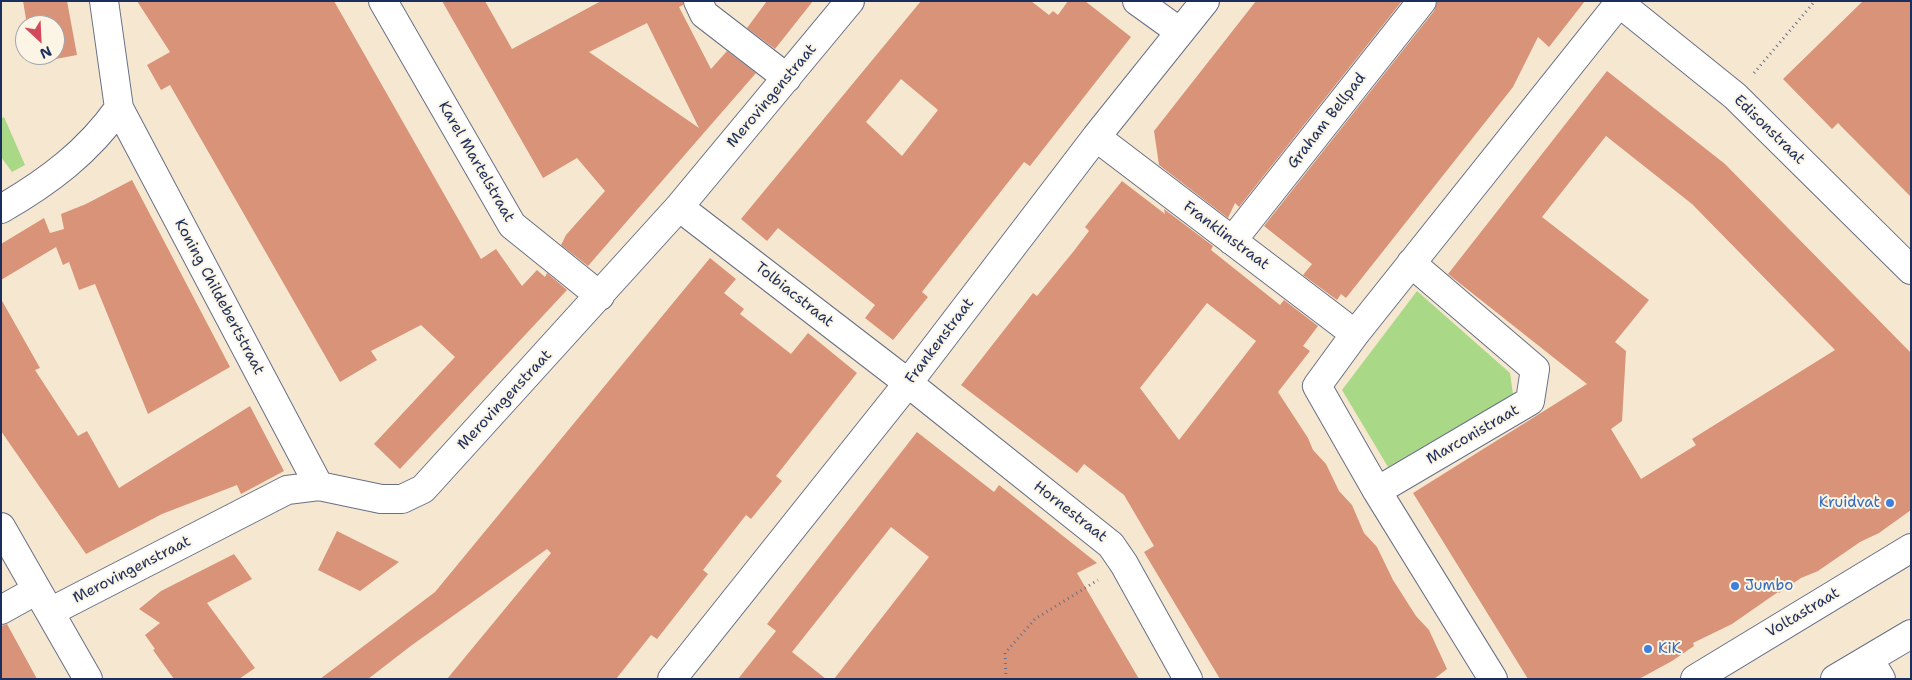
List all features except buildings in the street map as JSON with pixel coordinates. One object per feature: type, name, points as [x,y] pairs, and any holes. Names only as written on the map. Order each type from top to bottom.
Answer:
[{"type":"street","name":"Koning Childebertstraat","points":[[104,1],[119,108],[319,486]]},
{"type":"street","name":"Karel Martelstraat","points":[[383,1],[512,225],[600,296]]},
{"type":"street","points":[[698,1],[704,14],[787,78]]},
{"type":"street","name":"Merovingenstraat","points":[[1,610],[44,601],[287,490],[319,486],[381,499],[402,499],[423,489],[679,207],[850,1]]},
{"type":"street","points":[[1137,1],[1180,32]]},
{"type":"street","name":"Frankenstraat","points":[[672,679],[908,383],[1096,137],[1205,1]]},
{"type":"street","name":"Graham Bellpad","points":[[1232,241],[1422,1]]},
{"type":"street","points":[[1493,679],[1377,491],[1318,386],[1355,334],[1618,2]]},
{"type":"street","name":"Edisonstraat","points":[[1618,2],[1735,96],[1911,270]]},
{"type":"street","points":[[1,209],[44,183],[78,155],[103,131],[119,108]]},
{"type":"street","name":"Franklinstraat","points":[[1096,137],[1355,334]]},
{"type":"street","name":"Tolbiacstraat","points":[[679,207],[908,383]]},
{"type":"street","name":"Marconistraat","points":[[1377,491],[1530,402],[1535,369],[1412,263]]},
{"type":"street","name":"Hornestraat","points":[[908,383],[1112,545],[1188,679]]},
{"type":"street","points":[[1,527],[88,679]]},
{"type":"street","name":"Voltastraat","points":[[1695,679],[1911,548]]},
{"type":"street","points":[[1836,679],[1875,669],[1911,634]]},
{"type":"path","points":[[1735,96],[1815,1]]},
{"type":"path","points":[[1006,679],[1005,653],[1035,619],[1124,564]]},
{"type":"green space","points":[[4,117],[25,165],[12,172],[1,157],[1,119]]},
{"type":"green space","points":[[1417,291],[1510,373],[1513,394],[1388,467],[1342,390]]},
{"type":"place","name":"Kruidvat","points":[[1890,503]]},
{"type":"place","name":"Jumbo","points":[[1735,586]]},
{"type":"place","name":"KiK","points":[[1648,649]]}]
